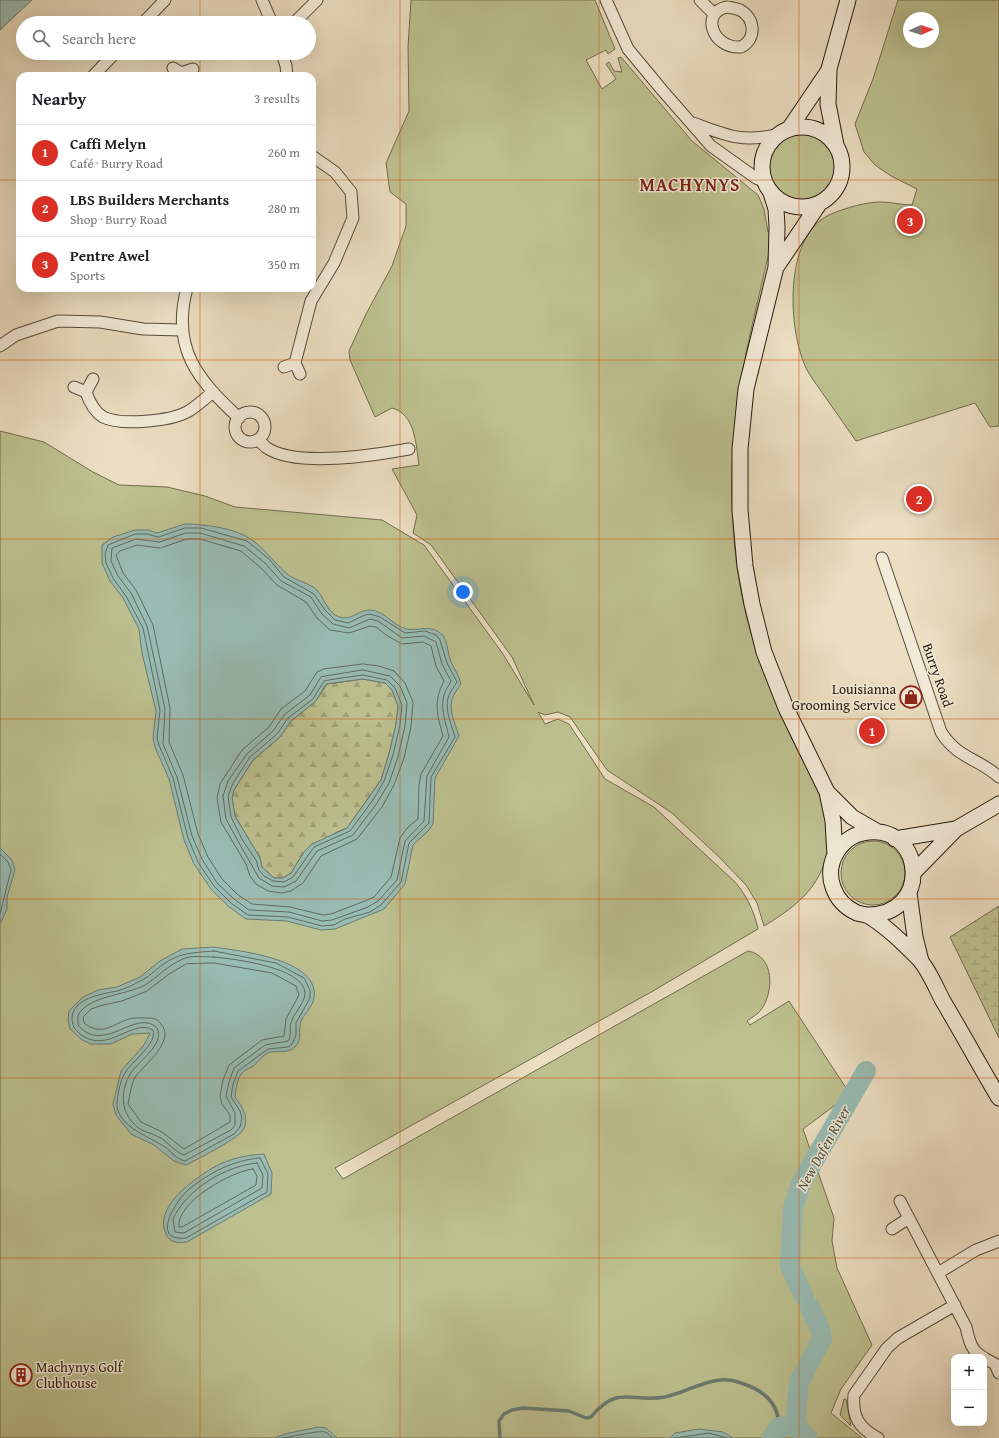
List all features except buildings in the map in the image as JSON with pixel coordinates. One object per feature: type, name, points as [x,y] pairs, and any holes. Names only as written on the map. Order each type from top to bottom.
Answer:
[{"type":"main road","points":[[768,187],[780,201],[792,206],[810,207],[818,204],[833,193],[841,177],[841,155],[836,145],[828,104],[829,69],[848,0]]},
{"type":"main road","points":[[829,69],[784,131],[767,148],[763,158],[762,170],[776,209],[776,267],[746,389],[740,449],[740,510],[746,574],[764,652],[786,708],[827,792],[833,821],[835,855],[831,875],[836,894],[849,909],[868,915],[897,937],[921,961],[999,1098]]},
{"type":"main road","points":[[784,131],[809,127],[819,131],[836,145]]},
{"type":"main road","points":[[776,267],[818,204]]},
{"type":"main road","points":[[827,792],[852,817],[878,832],[895,839],[908,852],[914,872],[910,893],[915,937],[921,961]]},
{"type":"main road","points":[[914,872],[956,828],[999,804]]},
{"type":"main road","points":[[895,839],[956,828]]},
{"type":"main road","points":[[835,855],[845,842],[851,838],[860,834],[878,832]]},
{"type":"main road","points":[[868,915],[882,914],[896,908],[910,893]]},
{"type":"street","points":[[150,16],[165,0]]},
{"type":"street","points":[[262,0],[269,16]]},
{"type":"street","points":[[301,16],[317,0]]},
{"type":"street","points":[[606,0],[628,49],[690,122],[711,146],[768,187]]},
{"type":"street","points":[[700,0],[714,14]]},
{"type":"street","points":[[97,72],[108,60]]},
{"type":"street","points":[[284,60],[287,72]]},
{"type":"street","points":[[178,72],[193,69]]},
{"type":"street","points":[[690,122],[728,136],[742,139],[762,138],[784,131]]},
{"type":"street","points":[[300,374],[295,363],[311,301],[334,263],[353,218],[350,192],[335,172],[316,159]]},
{"type":"street","points":[[186,292],[183,301],[181,330],[192,364],[212,393],[238,418]]},
{"type":"street","points":[[0,346],[16,335],[58,321],[100,322],[143,329],[181,330]]},
{"type":"street","points":[[284,367],[295,363]]},
{"type":"street","points":[[86,392],[93,379]]},
{"type":"street","points":[[74,387],[86,392],[91,404],[103,417],[125,421],[157,421],[187,412],[212,393]]},
{"type":"street","points":[[246,413],[251,413],[262,419],[264,428],[258,440],[249,442],[238,436],[235,427],[238,418],[246,413]]},
{"type":"street","points":[[258,440],[267,448],[281,454],[312,458],[347,457],[409,449]]},
{"type":"street","name":"Burry Road","points":[[882,558],[941,732],[949,744],[959,754],[993,772],[999,777]]},
{"type":"street","points":[[900,1201],[966,1327],[969,1342],[978,1354]]},
{"type":"street","points":[[892,1229],[909,1218]]},
{"type":"street","points":[[938,1273],[976,1250],[999,1240]]},
{"type":"street","points":[[878,1438],[862,1428],[858,1423],[854,1395],[887,1348],[898,1338],[955,1305]]},
{"type":"street","points":[[987,1359],[998,1366]]},
{"type":"green space","points":[[411,0],[595,0],[615,49],[608,54],[606,50],[586,60],[602,89],[616,79],[606,64],[609,62],[614,71],[622,72],[618,58],[621,57],[692,141],[758,195],[764,209],[768,232],[772,232],[771,243],[744,363],[736,413],[732,481],[732,515],[735,550],[747,617],[756,649],[786,726],[822,800],[829,826],[829,839],[827,855],[822,868],[808,891],[788,910],[764,926],[757,903],[746,885],[719,857],[672,813],[607,770],[570,717],[558,712],[545,715],[538,712],[545,724],[558,719],[569,724],[605,779],[654,807],[735,882],[750,904],[758,929],[653,991],[335,1168],[343,1179],[748,951],[757,954],[767,967],[770,976],[770,985],[765,1003],[761,1010],[747,1021],[750,1025],[789,1001],[850,1094],[803,1129],[834,1218],[832,1241],[837,1268],[872,1345],[841,1389],[831,1413],[862,1438],[0,1438],[0,431],[44,442],[93,472],[119,485],[167,487],[205,496],[235,507],[382,520],[424,545],[503,654],[534,705],[512,657],[431,545],[413,533],[417,515],[392,469],[419,465],[413,431],[406,416],[400,411],[392,408],[375,417],[350,360],[349,351],[366,314],[392,266],[406,226],[406,204],[390,192],[386,163],[409,111],[408,47]]},
{"type":"green space","points":[[898,0],[999,0],[999,426],[990,427],[975,403],[856,441],[806,368],[800,351],[793,309],[797,263],[803,243],[814,226],[829,215],[864,204],[878,202],[912,205],[917,189],[891,176],[875,165],[864,152],[855,124],[873,79]]},
{"type":"green space","points":[[802,132],[821,138],[831,148],[837,167],[831,186],[821,196],[802,202],[783,196],[773,186],[767,167],[773,148],[783,138]]},
{"type":"green space","points":[[363,679],[385,683],[392,690],[398,706],[396,724],[381,780],[347,828],[337,832],[304,852],[291,873],[283,878],[274,878],[262,867],[260,858],[235,816],[232,798],[234,790],[253,760],[280,737],[291,721],[316,701],[327,684]]},
{"type":"green space","points":[[867,841],[879,841],[896,850],[903,861],[905,873],[903,885],[896,896],[879,905],[867,905],[855,900],[846,891],[841,879],[841,867],[846,855],[855,846]]},
{"type":"green space","points":[[999,906],[999,1038],[950,937]]},
{"type":"green space","points":[[844,1399],[846,1399],[851,1426],[840,1415]]},
{"type":"water","points":[[0,0],[32,0],[0,30]]},
{"type":"water","points":[[185,524],[227,529],[249,538],[264,550],[281,569],[290,576],[318,591],[329,609],[339,617],[348,618],[366,610],[376,611],[397,625],[407,629],[431,629],[439,632],[444,637],[450,659],[461,684],[454,695],[451,705],[452,716],[459,736],[435,778],[433,824],[428,831],[413,845],[405,884],[384,909],[335,929],[321,930],[287,921],[246,919],[228,906],[211,889],[194,864],[184,840],[169,779],[155,747],[153,738],[156,711],[142,653],[139,629],[123,598],[110,581],[102,563],[102,545],[113,537],[135,530],[148,530],[157,533]],"holes":[[[363,679],[385,683],[392,690],[398,706],[396,724],[381,780],[347,828],[312,844],[304,852],[291,873],[283,878],[274,878],[262,867],[260,858],[235,816],[232,798],[234,790],[253,760],[280,737],[291,721],[316,701],[326,684]]]},
{"type":"water","points":[[0,848],[12,860],[15,870],[7,897],[7,909],[0,924]]},
{"type":"water","points":[[214,947],[241,951],[276,959],[292,966],[305,974],[312,985],[314,998],[311,1006],[302,1019],[299,1041],[295,1047],[287,1051],[268,1053],[240,1075],[235,1097],[242,1108],[246,1120],[244,1128],[241,1132],[227,1143],[186,1165],[174,1161],[154,1145],[131,1134],[116,1115],[113,1104],[121,1071],[144,1045],[150,1033],[132,1034],[111,1044],[91,1044],[82,1040],[70,1029],[68,1020],[69,1011],[83,997],[98,990],[117,987],[140,977],[160,961],[182,949]]},
{"type":"water","points":[[264,1154],[272,1173],[271,1194],[187,1242],[175,1242],[168,1237],[164,1225],[165,1215],[175,1198],[190,1183],[227,1161],[241,1157]]},
{"type":"water","points":[[318,1427],[326,1428],[337,1438],[275,1438],[289,1433]]},
{"type":"water","points":[[699,1429],[723,1432],[733,1438],[670,1438],[675,1433]]},
{"type":"waterway","name":"New Dafen River","points":[[804,1297],[790,1266],[793,1208],[802,1181],[866,1071]]},
{"type":"waterway","name":"New Dafen River","points":[[772,1437],[779,1427],[795,1425],[799,1382],[822,1339],[820,1329],[810,1307]]},
{"type":"waterway","points":[[500,1438],[499,1421],[504,1414],[512,1410],[523,1408],[569,1411],[586,1418],[591,1417],[609,1401],[617,1398],[665,1397],[706,1383],[723,1380],[731,1380],[757,1389],[769,1399],[776,1411],[779,1427]]},
{"type":"waterway","name":"New Dafen River","points":[[795,1425],[808,1438]]},
{"type":"place","name":"Pentre Awel","points":[[910,221]]},
{"type":"place","name":"LBS Builders Merchants","points":[[919,499]]},
{"type":"place","name":"Louisianna Grooming Service","points":[[911,697]]},
{"type":"place","name":"Caffi Melyn","points":[[872,731]]},
{"type":"place","name":"Machynys Golf Clubhouse","points":[[21,1375]]},
{"type":"district","name":"MACHYNYS","points":[[690,184]]}]
